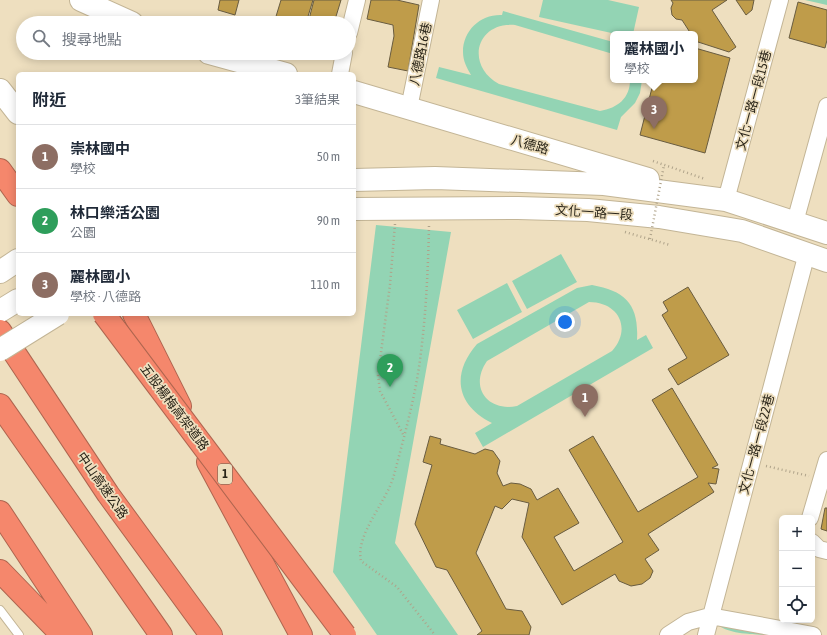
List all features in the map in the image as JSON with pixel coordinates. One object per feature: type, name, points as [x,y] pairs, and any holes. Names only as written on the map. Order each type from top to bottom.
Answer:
[{"type":"highway","points":[[0,170],[16,193]]},
{"type":"highway","name":"五股楊梅高架道路","points":[[106,316],[345,635]]},
{"type":"highway","points":[[135,316],[220,486],[301,635]]},
{"type":"highway","points":[[150,316],[157,338],[210,453],[220,486]]},
{"type":"highway","name":"中山高速公路","points":[[0,331],[108,494],[211,635]]},
{"type":"highway","points":[[0,405],[161,635]]},
{"type":"highway","points":[[0,512],[81,635]]},
{"type":"highway","points":[[0,571],[62,635]]},
{"type":"main road","points":[[81,0],[116,16]]},
{"type":"main road","points":[[235,60],[279,72]]},
{"type":"main road","points":[[0,90],[16,110]]},
{"type":"main road","name":"八德路","points":[[356,93],[716,198]]},
{"type":"main road","name":"文化一路一段","points":[[356,180],[435,178],[532,180],[604,184],[716,198],[827,233]]},
{"type":"main road","name":"文化一路一段","points":[[356,210],[429,208],[588,210],[659,217],[742,231],[827,261]]},
{"type":"main road","points":[[0,272],[16,261]]},
{"type":"main road","points":[[0,311],[16,301]]},
{"type":"main road","points":[[0,350],[55,316]]},
{"type":"street","points":[[353,16],[356,0]]},
{"type":"street","name":"八德路16巷","points":[[409,108],[431,0]]},
{"type":"street","name":"文化一路一段15巷","points":[[716,198],[780,0]]},
{"type":"street","points":[[340,72],[343,60]]},
{"type":"street","points":[[795,222],[827,106]]},
{"type":"street","name":"文化一路一段22巷","points":[[707,635],[710,616],[807,253]]},
{"type":"street","points":[[811,515],[827,460]]},
{"type":"street","points":[[815,545],[819,549],[827,551]]},
{"type":"street","points":[[668,635],[688,622],[710,616],[813,635]]},
{"type":"lane","points":[[0,610],[19,635]]},
{"type":"path","points":[[652,161],[688,172]]},
{"type":"path","points":[[650,238],[664,165]]},
{"type":"path","points":[[397,208],[390,285],[378,374],[380,391],[405,436]]},
{"type":"path","points":[[429,208],[427,294],[420,361],[405,436],[392,483],[363,538],[359,552],[361,561],[397,587],[435,635]]},
{"type":"path","points":[[622,232],[650,238],[670,245]]},
{"type":"path","points":[[751,462],[821,479]]},
{"type":"green space","points":[[543,0],[608,0],[639,7],[634,31],[610,31],[610,33],[539,17]]},
{"type":"green space","points":[[805,0],[827,0],[827,5]]},
{"type":"green space","points":[[503,11],[610,41],[610,53],[515,25],[502,26],[491,30],[484,37],[480,46],[479,56],[482,66],[488,76],[499,84],[600,111],[617,105],[622,101],[628,92],[630,83],[642,83],[640,93],[635,103],[621,117],[617,130],[436,78],[439,67],[471,75],[463,55],[466,37],[470,30],[480,20],[494,15],[502,15]]},
{"type":"green space","points":[[376,225],[451,232],[395,543],[458,635],[377,635],[333,572]]},
{"type":"green space","points":[[561,254],[577,282],[527,309],[512,281]]},
{"type":"green space","points":[[507,283],[522,312],[473,339],[457,310]]},
{"type":"green space","points":[[592,285],[614,291],[622,296],[633,309],[636,317],[637,340],[646,335],[653,348],[483,447],[475,433],[492,423],[480,416],[471,407],[461,388],[463,366],[469,355],[477,344],[577,288]],"holes":[[[589,302],[599,303],[615,312],[619,318],[621,334],[618,343],[612,351],[517,406],[506,407],[497,405],[484,396],[480,380],[482,371],[487,361]]]},
{"type":"green space","points":[[723,625],[780,635],[739,633],[720,626]]},
{"type":"building","points":[[220,0],[239,0],[235,15],[218,10]]},
{"type":"building","points":[[281,0],[313,0],[308,16],[276,16]]},
{"type":"building","points":[[314,0],[341,0],[336,16],[310,16]]},
{"type":"building","points":[[371,0],[397,0],[419,5],[408,71],[388,67],[394,36],[393,25],[367,19]]},
{"type":"building","points":[[671,0],[727,0],[712,10],[736,47],[729,52],[698,42],[698,31],[689,31],[682,20],[676,19],[672,15],[671,8],[673,3]]},
{"type":"building","points":[[736,0],[754,0],[752,10],[746,15]]},
{"type":"building","points":[[798,2],[827,10],[827,40],[825,48],[789,38]]},
{"type":"building","points":[[698,49],[730,58],[705,153],[640,135],[653,83],[698,83]]},
{"type":"building","points":[[688,287],[729,355],[678,385],[668,369],[687,358],[662,315],[668,311],[663,302]]},
{"type":"building","points":[[672,388],[718,465],[712,468],[719,469],[716,484],[708,483],[714,492],[648,534],[659,550],[645,559],[653,571],[650,578],[642,584],[631,586],[619,581],[615,574],[562,605],[522,537],[529,503],[512,499],[502,509],[495,506],[476,553],[506,609],[522,611],[531,627],[529,635],[477,635],[482,631],[447,570],[436,567],[415,524],[432,465],[423,462],[430,436],[441,439],[440,444],[475,454],[485,449],[493,451],[500,461],[497,473],[503,486],[511,483],[520,484],[531,489],[537,500],[558,488],[579,523],[554,537],[574,571],[623,542],[569,450],[593,436],[638,512],[698,477],[652,400]]},
{"type":"building","points":[[825,508],[827,508],[827,531],[821,529]]},
{"type":"place","name":"麗林國小","points":[[654,129]]},
{"type":"place","name":"林口樂活公園","points":[[390,387]]},
{"type":"place","name":"崇林國中","points":[[585,417]]}]
